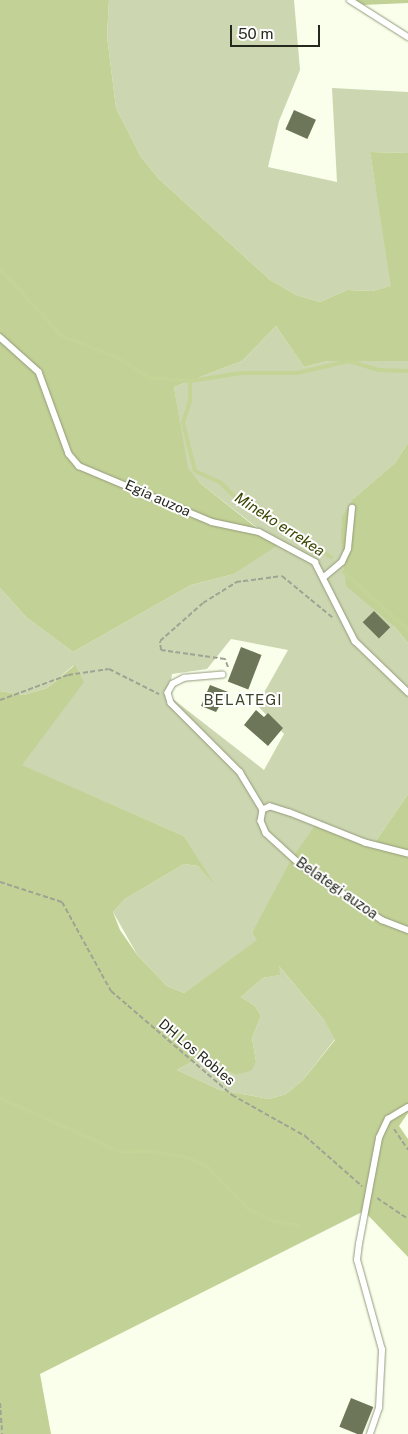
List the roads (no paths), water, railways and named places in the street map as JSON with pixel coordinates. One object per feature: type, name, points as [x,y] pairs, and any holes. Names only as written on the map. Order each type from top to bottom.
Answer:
[{"type":"lane","points":[[350,0],[408,37]]},
{"type":"lane","name":"Egia auzoa","points":[[0,337],[39,372],[69,454],[79,466],[212,522],[259,532],[315,562],[324,577],[344,625],[356,641],[408,692]]},
{"type":"lane","points":[[324,577],[342,562],[348,549],[352,508]]},
{"type":"lane","name":"Belategi auzoa","points":[[222,675],[185,678],[173,684],[168,693],[171,703],[240,772],[263,810],[261,821],[266,833],[301,866],[382,920],[408,930]]},
{"type":"lane","points":[[263,810],[270,807],[290,813],[365,843],[408,854]]},
{"type":"lane","points":[[370,1434],[379,1408],[382,1350],[357,1260],[379,1138],[388,1118],[408,1107]]},
{"type":"waterway","name":"Mineko errekea","points":[[0,269],[62,336],[118,358],[150,378],[190,381],[241,373],[297,373],[349,361],[378,370],[408,371]]},
{"type":"waterway","name":"Mineko errekea","points":[[190,381],[190,401],[183,423],[195,471],[220,482],[239,501],[331,557]]},
{"type":"waterway","name":"Mineko errekea","points":[[344,572],[408,630]]},
{"type":"waterway","points":[[0,1098],[121,1152],[150,1151],[189,1158],[208,1167],[247,1208],[272,1220],[299,1226]]},
{"type":"district","name":"BELATEGI","points":[[243,700]]}]
